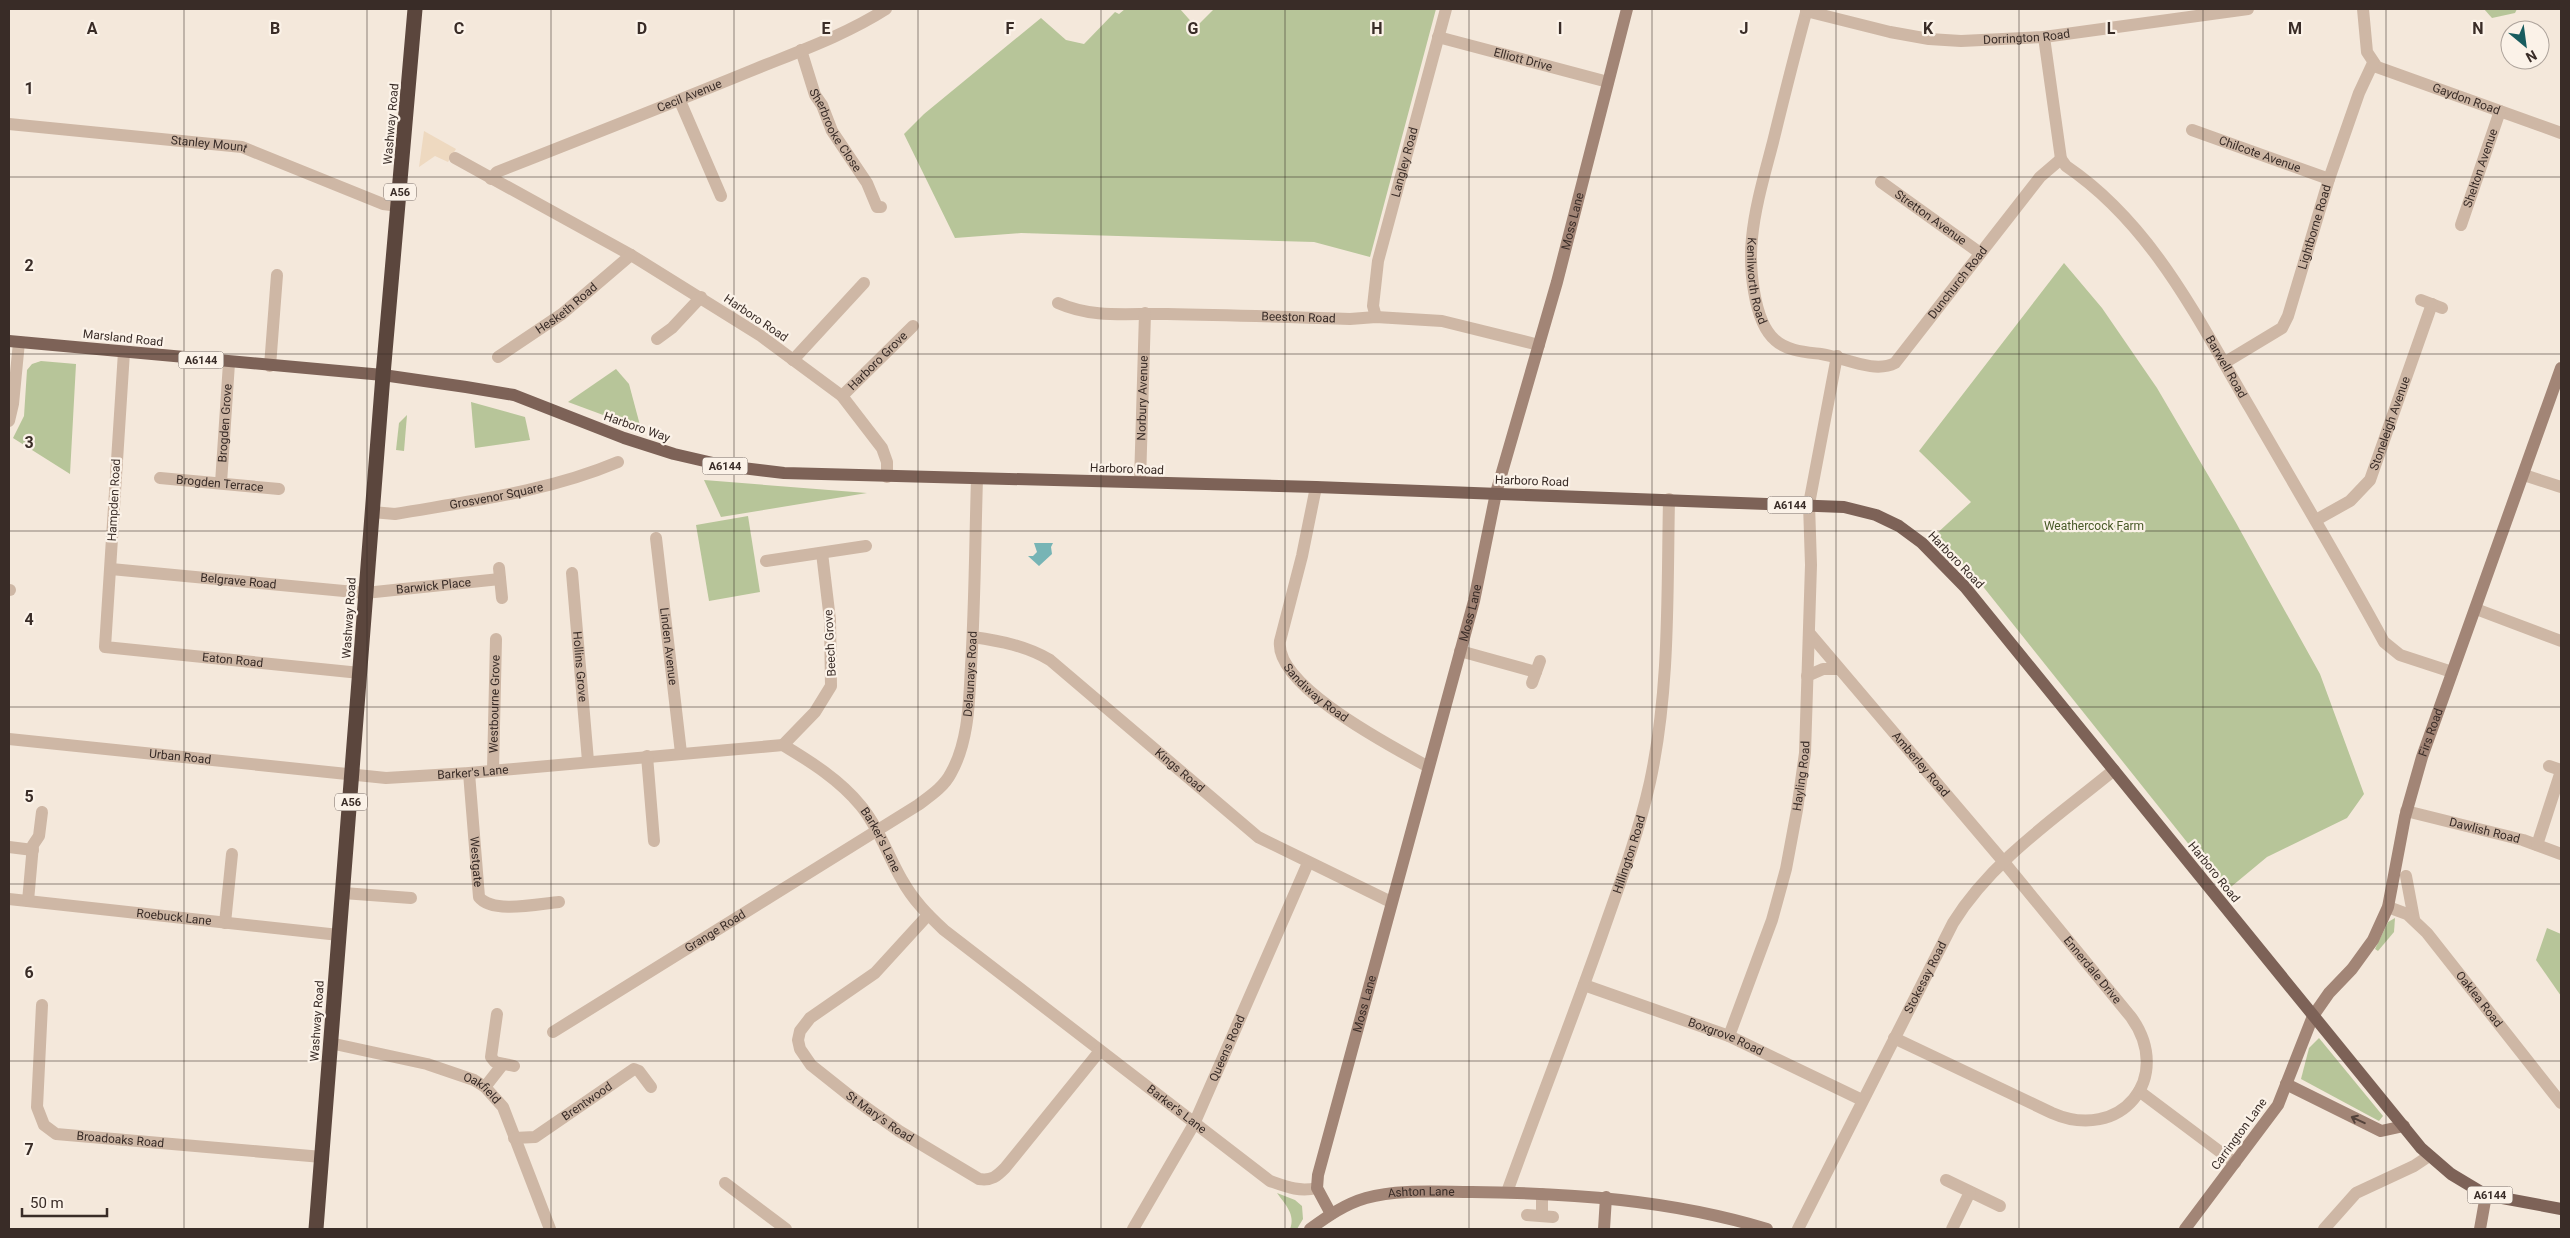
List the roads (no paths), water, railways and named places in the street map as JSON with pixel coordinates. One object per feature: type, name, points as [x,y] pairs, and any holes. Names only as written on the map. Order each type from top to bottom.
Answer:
[{"type":"highway","name":"Washway Road","points":[[316,1229],[344,893],[365,593],[415,9]]},
{"type":"main road","name":"Marsland Road","points":[[14,341],[229,363],[383,375]]},
{"type":"main road","name":"Harboro Way","points":[[383,375],[514,395],[624,438],[726,466],[784,473],[887,477]]},
{"type":"main road","name":"Harboro Road","points":[[887,477],[1316,487],[1669,499],[1754,505],[1808,504],[1844,508],[1876,515],[1899,526],[1922,542],[1965,587],[2429,1156]]},
{"type":"main road","name":"A6144","points":[[2429,1156],[2451,1174],[2486,1194],[2561,1209]]},
{"type":"street","name":"Cecil Avenue","points":[[491,179],[497,172],[680,101],[801,50],[872,18],[886,9]]},
{"type":"street","name":"Langley Road","points":[[1376,317],[1373,306],[1378,261],[1446,9]]},
{"type":"street","name":"Moss Lane","points":[[1317,1188],[1323,1154],[1474,602],[1496,493],[1539,346],[1627,9]]},
{"type":"street","name":"Dorrington Road","points":[[1806,10],[1929,39],[1999,41],[2248,9]]},
{"type":"street","points":[[2363,9],[2367,52],[2373,63]]},
{"type":"street","name":"Kenilworth Road","points":[[1806,10],[1758,205],[1751,239],[1751,261],[1757,308],[1774,339],[1793,350],[1836,356]]},
{"type":"street","points":[[2044,36],[2061,159]]},
{"type":"street","name":"Elliott Drive","points":[[1438,37],[1608,82]]},
{"type":"street","name":"Sherbrooke Close","points":[[801,50],[815,95],[822,105],[832,131],[867,183],[875,207]]},
{"type":"street","name":"Gaydon Road","points":[[2373,63],[2387,71],[2561,133]]},
{"type":"street","name":"Lightborne Road","points":[[2224,363],[2282,328],[2288,316],[2329,179],[2364,80],[2373,63]]},
{"type":"street","points":[[680,101],[721,196]]},
{"type":"street","name":"Shelton Avenue","points":[[2461,225],[2500,111]]},
{"type":"street","name":"Stanley Mount","points":[[9,124],[242,147],[383,204],[398,206]]},
{"type":"street","name":"Chilcote Avenue","points":[[2192,130],[2329,179]]},
{"type":"street","name":"Harboro Road","points":[[454,158],[631,255],[761,336],[842,396],[882,448],[887,462],[887,477]]},
{"type":"street","name":"Dunchurch Road","points":[[1836,356],[1878,367],[1895,363],[2040,177],[2061,159]]},
{"type":"street","name":"Barwell Road","points":[[2061,159],[2066,166],[2106,196],[2145,240],[2191,304],[2388,647],[2400,655],[2452,672]]},
{"type":"street","name":"Stretton Avenue","points":[[1881,182],[1980,253]]},
{"type":"street","name":"Hesketh Road","points":[[498,357],[562,314],[631,255]]},
{"type":"street","points":[[270,366],[277,275]]},
{"type":"street","points":[[793,360],[864,282]]},
{"type":"street","points":[[657,339],[672,328],[700,297]]},
{"type":"street","name":"Beeston Road","points":[[1058,303],[1073,310],[1094,314],[1144,313],[1350,319],[1376,317],[1442,321],[1539,346]]},
{"type":"street","name":"Stoneleigh Avenue","points":[[2316,520],[2350,501],[2370,480],[2432,304]]},
{"type":"street","name":"Norbury Avenue","points":[[1140,482],[1144,313]]},
{"type":"street","name":"Harboro Grove","points":[[842,396],[913,326]]},
{"type":"street","points":[[9,420],[14,341]]},
{"type":"street","name":"Hampden Road","points":[[105,647],[124,352]]},
{"type":"street","points":[[1808,504],[1836,356]]},
{"type":"street","name":"Brogden Grove","points":[[221,483],[229,363]]},
{"type":"street","name":"Firs Road","points":[[2286,1084],[2313,1016],[2328,993],[2365,953],[2388,907],[2406,811],[2422,757],[2561,368]]},
{"type":"street","name":"Grosvenor Square","points":[[372,512],[395,514],[539,488],[584,476],[618,462]]},
{"type":"street","points":[[2524,475],[2561,487]]},
{"type":"street","name":"Brogden Terrace","points":[[160,478],[279,489]]},
{"type":"street","name":"Delaunays Road","points":[[876,829],[918,805],[937,791],[950,775],[962,744],[968,710],[973,637],[976,479]]},
{"type":"street","name":"Sandiway Road","points":[[1316,487],[1302,556],[1280,640],[1279,648],[1282,660],[1292,672],[1340,715],[1358,728],[1428,766]]},
{"type":"street","name":"Hillington Road","points":[[1507,1192],[1636,838],[1658,734],[1666,665],[1669,499]]},
{"type":"street","name":"Hayling Road","points":[[1729,1036],[1772,920],[1786,869],[1805,753],[1811,565],[1808,504]]},
{"type":"street","name":"Linden Avenue","points":[[656,538],[681,753]]},
{"type":"street","points":[[766,561],[866,546]]},
{"type":"street","name":"Beech Grove","points":[[783,745],[815,712],[831,686],[830,620],[822,553]]},
{"type":"street","name":"Belgrave Road","points":[[110,569],[365,593]]},
{"type":"street","name":"Barwick Place","points":[[365,593],[500,573],[502,598]]},
{"type":"street","name":"Hollins Grove","points":[[572,573],[588,761]]},
{"type":"street","points":[[2476,609],[2561,642]]},
{"type":"street","name":"Amberley Road","points":[[1810,634],[2003,861]]},
{"type":"street","name":"Kings Road","points":[[973,637],[1012,644],[1035,651],[1050,660],[1258,837],[1391,902]]},
{"type":"street","name":"Westbourne Grove","points":[[492,770],[496,639]]},
{"type":"street","name":"Eaton Road","points":[[105,647],[360,674]]},
{"type":"street","points":[[1460,651],[1536,672]]},
{"type":"street","points":[[1807,676],[1823,670],[1838,669]]},
{"type":"street","name":"Urban Road","points":[[9,739],[353,776]]},
{"type":"street","name":"Barker's Lane","points":[[353,776],[402,778],[783,745],[817,766],[849,791],[863,808],[876,829],[902,882],[928,914],[1099,1052],[1270,1181],[1304,1191],[1317,1188]]},
{"type":"street","points":[[647,756],[654,841]]},
{"type":"street","points":[[2537,845],[2557,769]]},
{"type":"street","name":"Stokesay Road","points":[[1798,1229],[1953,924],[1970,897],[2003,861],[2114,770]]},
{"type":"street","name":"Westgate","points":[[469,773],[479,897],[484,903],[496,907],[559,902]]},
{"type":"street","name":"Dawlish Road","points":[[2406,811],[2537,845],[2561,854]]},
{"type":"street","points":[[28,901],[33,850],[39,836],[42,812]]},
{"type":"street","name":"Grange Road","points":[[553,1032],[876,829]]},
{"type":"street","points":[[9,848],[33,850]]},
{"type":"street","points":[[225,923],[232,854]]},
{"type":"street","name":"Ennerdale Drive","points":[[2003,861],[2137,1026],[2147,1055],[2146,1072],[2140,1091]]},
{"type":"street","name":"Queens Road","points":[[1134,1229],[1194,1124],[1308,863]]},
{"type":"street","points":[[2406,876],[2414,919]]},
{"type":"street","points":[[344,893],[411,898]]},
{"type":"street","name":"Roebuck Lane","points":[[9,899],[339,935]]},
{"type":"street","name":"Oaklea Road","points":[[2388,907],[2414,919],[2561,1103]]},
{"type":"street","name":"St Mary's Road","points":[[928,914],[881,967],[810,1018],[800,1031],[798,1040],[805,1057],[850,1096],[899,1131],[979,1179],[987,1180],[997,1176],[1005,1168],[1099,1052]]},
{"type":"street","name":"Boxgrove Road","points":[[1584,985],[1729,1036],[1862,1100]]},
{"type":"street","name":"Broadoaks Road","points":[[42,1005],[37,1107],[44,1125],[56,1134],[322,1157]]},
{"type":"street","points":[[485,1087],[509,1065],[495,1062],[491,1057],[497,1014]]},
{"type":"street","points":[[1894,1038],[2052,1113],[2078,1122],[2104,1119],[2115,1114],[2140,1091],[2235,1163]]},
{"type":"street","name":"Oakfield","points":[[330,1043],[427,1064],[474,1080],[485,1087],[503,1107],[550,1229]]},
{"type":"street","name":"Brentwood","points":[[514,1138],[535,1137],[634,1069],[639,1071],[650,1087]]},
{"type":"street","points":[[2286,1084],[2382,1131],[2404,1126]]},
{"type":"street","name":"Carrington Lane","points":[[2185,1229],[2278,1105],[2286,1084]]},
{"type":"street","points":[[2324,1229],[2356,1193],[2414,1166],[2429,1156]]},
{"type":"street","points":[[1946,1180],[2000,1206]]},
{"type":"street","points":[[726,1184],[786,1229]]},
{"type":"street","points":[[1317,1188],[1331,1214]]},
{"type":"street","name":"Ashton Lane","points":[[1310,1229],[1350,1203],[1390,1194],[1507,1192],[1606,1197],[1700,1213],[1767,1229]]},
{"type":"street","points":[[1952,1229],[1970,1192]]},
{"type":"street","points":[[1527,1216],[1548,1216],[1542,1194]]},
{"type":"street","points":[[2480,1229],[2486,1194]]},
{"type":"street","points":[[1604,1229],[1606,1197]]},
{"type":"water","points":[[1034,543],[1053,543],[1051,547],[1052,554],[1039,566],[1028,556],[1033,556],[1037,552]]},
{"type":"park label","name":"Weathercock Farm","points":[[2094,526]]}]
